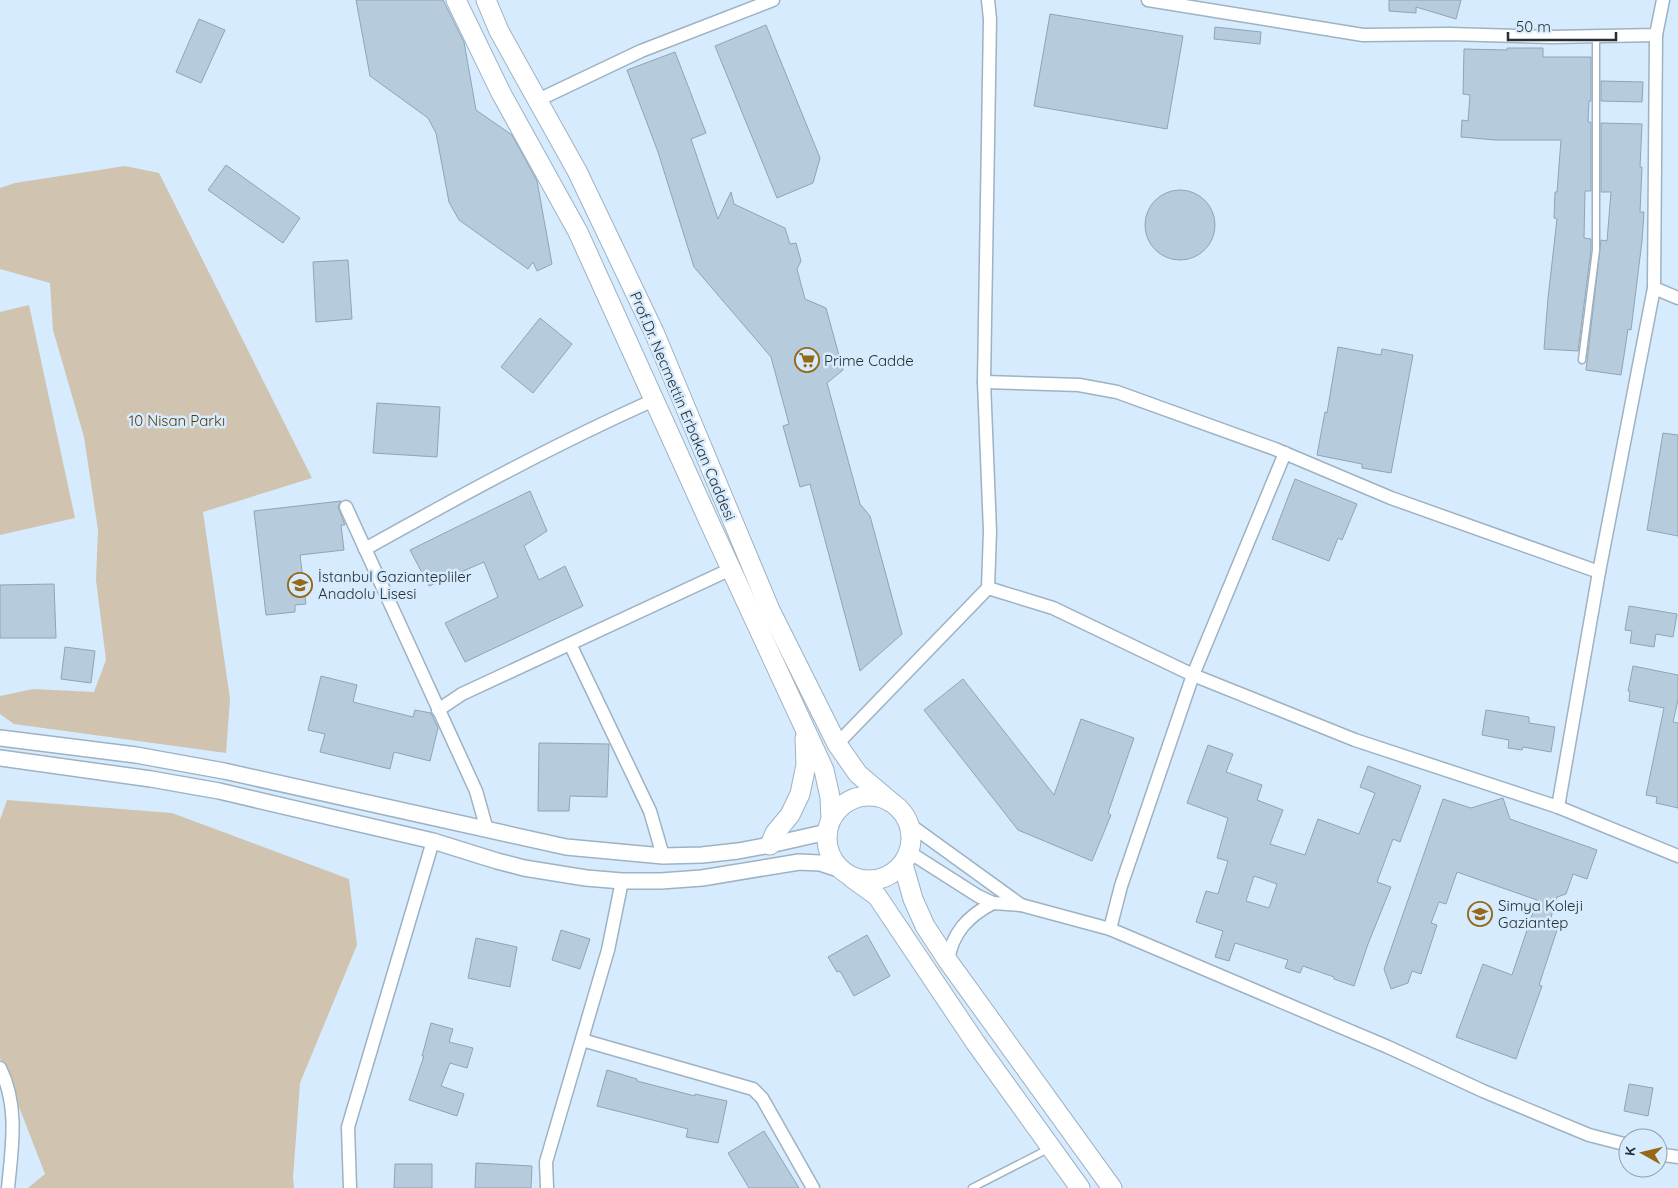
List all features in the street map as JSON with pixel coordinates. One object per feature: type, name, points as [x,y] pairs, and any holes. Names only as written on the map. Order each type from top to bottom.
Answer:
[{"type":"main road","name":"Prof.Dr. Necmettin Erbakan Caddesi","points":[[456,0],[501,93],[578,232],[824,770],[830,797],[829,825]]},
{"type":"main road","name":"Prof.Dr. Necmettin Erbakan Caddesi","points":[[486,0],[499,30],[577,172],[654,332],[770,610],[837,744],[858,774],[892,802]]},
{"type":"main road","points":[[770,845],[775,833],[790,815],[800,794],[806,765],[806,732]]},
{"type":"main road","points":[[1080,1188],[975,1042],[877,896],[846,874],[832,859],[827,846],[829,825],[839,807],[851,800],[865,796],[878,797],[892,802],[902,811],[909,824],[911,838],[906,858],[913,899],[925,926],[948,962],[1112,1188]]},
{"type":"main road","points":[[846,874],[866,881],[880,880],[892,874],[906,858]]},
{"type":"street","points":[[538,100],[641,50],[773,0]]},
{"type":"street","points":[[837,744],[988,588],[990,531],[984,382],[990,19],[988,0]]},
{"type":"street","points":[[1148,0],[1363,35],[1449,34],[1596,37],[1656,35]]},
{"type":"street","points":[[1558,807],[1598,572],[1654,288],[1656,35],[1662,0]]},
{"type":"street","points":[[1654,288],[1678,298]]},
{"type":"street","points":[[984,382],[1079,385],[1117,392],[1284,453],[1391,498],[1598,572]]},
{"type":"street","points":[[365,549],[465,493],[654,400]]},
{"type":"street","points":[[1110,929],[1121,886],[1193,675],[1284,453]]},
{"type":"street","points":[[346,508],[476,791],[488,830]]},
{"type":"street","points":[[438,710],[462,694],[731,569]]},
{"type":"street","points":[[988,588],[1053,608],[1193,675],[1355,740],[1558,807],[1678,856]]},
{"type":"street","points":[[570,644],[650,811],[664,856]]},
{"type":"street","points":[[0,738],[136,755],[207,768],[566,848],[664,856],[702,855],[770,845],[829,825]]},
{"type":"street","points":[[0,758],[151,779],[219,791],[433,841],[524,868],[586,878],[622,881],[702,878],[799,862],[820,863],[846,874]]},
{"type":"street","points":[[909,824],[1021,905]]},
{"type":"street","points":[[350,1188],[348,1127],[433,841]]},
{"type":"street","points":[[906,858],[993,903],[1021,905],[1110,929],[1388,1046],[1483,1091],[1589,1135],[1618,1143]]},
{"type":"street","points":[[547,1188],[546,1162],[608,950],[622,881]]},
{"type":"street","points":[[948,962],[952,943],[961,926],[974,914],[993,903]]},
{"type":"street","points":[[582,1040],[753,1089],[762,1098],[813,1188]]},
{"type":"street","points":[[0,1068],[7,1087],[13,1119],[8,1188]]},
{"type":"lane","points":[[1582,360],[1596,250],[1596,37]]},
{"type":"lane","points":[[972,1188],[1051,1147]]},
{"type":"green space","name":"10 Nisan Parkı","points":[[125,166],[159,173],[312,478],[203,512],[230,699],[226,753],[14,724],[0,714],[0,696],[33,689],[94,692],[106,660],[96,580],[98,530],[84,437],[53,330],[50,283],[0,269],[0,188],[15,183]]},
{"type":"green space","points":[[29,305],[75,518],[0,535],[0,312]]},
{"type":"green space","points":[[7,800],[172,813],[349,879],[357,945],[300,1083],[293,1178],[294,1188],[28,1188],[45,1174],[0,1058],[0,820]]},
{"type":"building","points":[[356,0],[443,0],[464,42],[476,110],[512,135],[537,181],[552,264],[537,271],[533,262],[528,269],[459,220],[449,202],[436,133],[428,118],[370,76]]},
{"type":"building","points":[[1389,0],[1461,0],[1456,19],[1416,7],[1416,13],[1389,11]]},
{"type":"building","points":[[1050,14],[1183,36],[1167,129],[1034,106]]},
{"type":"building","points":[[199,19],[225,30],[201,83],[176,72]]},
{"type":"building","points":[[766,25],[820,158],[813,183],[777,198],[715,46]]},
{"type":"building","points":[[1215,27],[1261,32],[1260,44],[1214,39]]},
{"type":"building","points":[[1507,48],[1543,48],[1543,57],[1591,57],[1591,101],[1589,101],[1588,122],[1591,122],[1591,191],[1585,191],[1584,238],[1591,239],[1591,250],[1578,351],[1544,349],[1557,219],[1554,218],[1555,192],[1557,192],[1561,140],[1495,140],[1461,137],[1462,120],[1468,121],[1470,95],[1463,94],[1464,49],[1507,50]]},
{"type":"building","name":"Prime Cadde","points":[[675,52],[706,133],[691,139],[718,219],[731,192],[734,204],[785,228],[790,244],[796,243],[801,261],[797,269],[805,299],[826,308],[843,370],[827,383],[860,504],[870,516],[902,634],[860,671],[810,484],[800,487],[783,426],[789,424],[771,357],[694,267],[658,152],[627,70]]},
{"type":"building","points":[[1601,81],[1643,82],[1642,102],[1601,101]]},
{"type":"building","points":[[1601,123],[1642,124],[1640,212],[1644,212],[1642,241],[1631,330],[1628,329],[1621,375],[1586,370],[1601,240],[1607,241],[1611,192],[1601,192]]},
{"type":"building","points":[[226,165],[300,218],[283,243],[208,190]]},
{"type":"building","points":[[1187,190],[1200,196],[1209,205],[1213,211],[1215,225],[1213,239],[1205,250],[1194,258],[1173,260],[1166,258],[1155,250],[1147,239],[1145,218],[1147,211],[1155,200],[1166,192]]},
{"type":"building","points":[[348,260],[352,319],[316,322],[313,262]]},
{"type":"building","points":[[540,318],[572,344],[533,393],[501,367]]},
{"type":"building","points":[[1338,347],[1381,355],[1382,349],[1413,355],[1391,473],[1362,468],[1362,464],[1317,455],[1325,412],[1327,413]]},
{"type":"building","points":[[377,403],[440,407],[437,457],[373,453]]},
{"type":"building","points":[[1663,433],[1678,435],[1678,536],[1647,530]]},
{"type":"building","points":[[1295,479],[1357,504],[1342,540],[1338,538],[1329,561],[1272,539]]},
{"type":"building","points":[[530,491],[547,531],[524,546],[539,580],[565,566],[583,606],[465,662],[445,623],[498,597],[484,562],[429,586],[410,550]]},
{"type":"building","points":[[341,501],[338,507],[345,525],[341,525],[344,550],[300,555],[306,604],[295,605],[295,612],[266,615],[254,511]]},
{"type":"building","points":[[54,584],[56,638],[0,638],[0,585]]},
{"type":"building","points":[[1629,606],[1677,614],[1673,637],[1656,634],[1654,647],[1630,643],[1632,631],[1625,630]]},
{"type":"building","points":[[65,647],[95,651],[91,683],[61,679]]},
{"type":"building","points":[[1633,666],[1678,675],[1678,700],[1673,722],[1678,723],[1678,808],[1656,803],[1657,797],[1646,795],[1664,708],[1629,701],[1630,691],[1628,691]]},
{"type":"building","points":[[321,676],[357,685],[353,702],[413,717],[415,710],[431,713],[438,728],[430,761],[394,752],[390,769],[320,752],[325,734],[308,730]]},
{"type":"building","points":[[963,679],[1054,795],[1081,719],[1134,738],[1108,813],[1111,815],[1092,861],[1018,830],[924,710]]},
{"type":"building","points":[[1486,710],[1529,717],[1529,723],[1555,727],[1551,752],[1523,747],[1522,750],[1508,748],[1509,740],[1482,735]]},
{"type":"building","points":[[539,743],[609,744],[607,797],[570,796],[569,811],[538,811]]},
{"type":"building","points":[[1208,745],[1233,754],[1226,772],[1262,785],[1257,800],[1283,810],[1270,844],[1305,855],[1318,819],[1359,834],[1375,793],[1360,787],[1368,766],[1421,786],[1400,842],[1393,839],[1377,882],[1391,887],[1368,944],[1354,986],[1303,966],[1300,973],[1285,968],[1288,960],[1235,943],[1229,961],[1215,957],[1223,931],[1196,922],[1206,891],[1218,894],[1228,861],[1217,858],[1228,818],[1187,803]],"holes":[[[1254,876],[1277,884],[1269,908],[1246,901]]]},
{"type":"building","points":[[1503,798],[1510,819],[1597,850],[1587,879],[1573,874],[1566,894],[1557,897],[1549,924],[1558,927],[1539,985],[1542,986],[1516,1059],[1456,1037],[1483,964],[1512,975],[1537,900],[1457,872],[1446,904],[1439,902],[1431,923],[1437,925],[1421,974],[1412,971],[1408,983],[1391,989],[1384,969],[1443,799],[1471,808]]},
{"type":"building","points":[[561,930],[590,939],[580,969],[552,960]]},
{"type":"building","points":[[867,935],[890,976],[854,996],[840,971],[837,972],[828,957]]},
{"type":"building","points":[[476,938],[517,947],[510,987],[468,978]]},
{"type":"building","points":[[431,1023],[453,1029],[449,1042],[473,1048],[467,1068],[450,1063],[441,1086],[464,1094],[457,1116],[409,1100],[424,1056],[422,1056]]},
{"type":"building","points":[[607,1070],[637,1079],[637,1081],[695,1096],[695,1094],[727,1101],[718,1143],[686,1137],[688,1129],[597,1106]]},
{"type":"building","points":[[1629,1084],[1653,1088],[1648,1116],[1624,1111]]},
{"type":"building","points":[[764,1131],[799,1188],[749,1188],[728,1153]]},
{"type":"building","points":[[476,1163],[532,1166],[531,1188],[475,1188]]},
{"type":"building","points":[[395,1164],[432,1164],[432,1188],[394,1188]]},
{"type":"place","name":"Prime Cadde","points":[[807,360]]},
{"type":"place","name":"İstanbul Gaziantepliler Anadolu Lisesi","points":[[300,585]]},
{"type":"place","name":"Simya Koleji Gaziantep","points":[[1480,914]]}]
